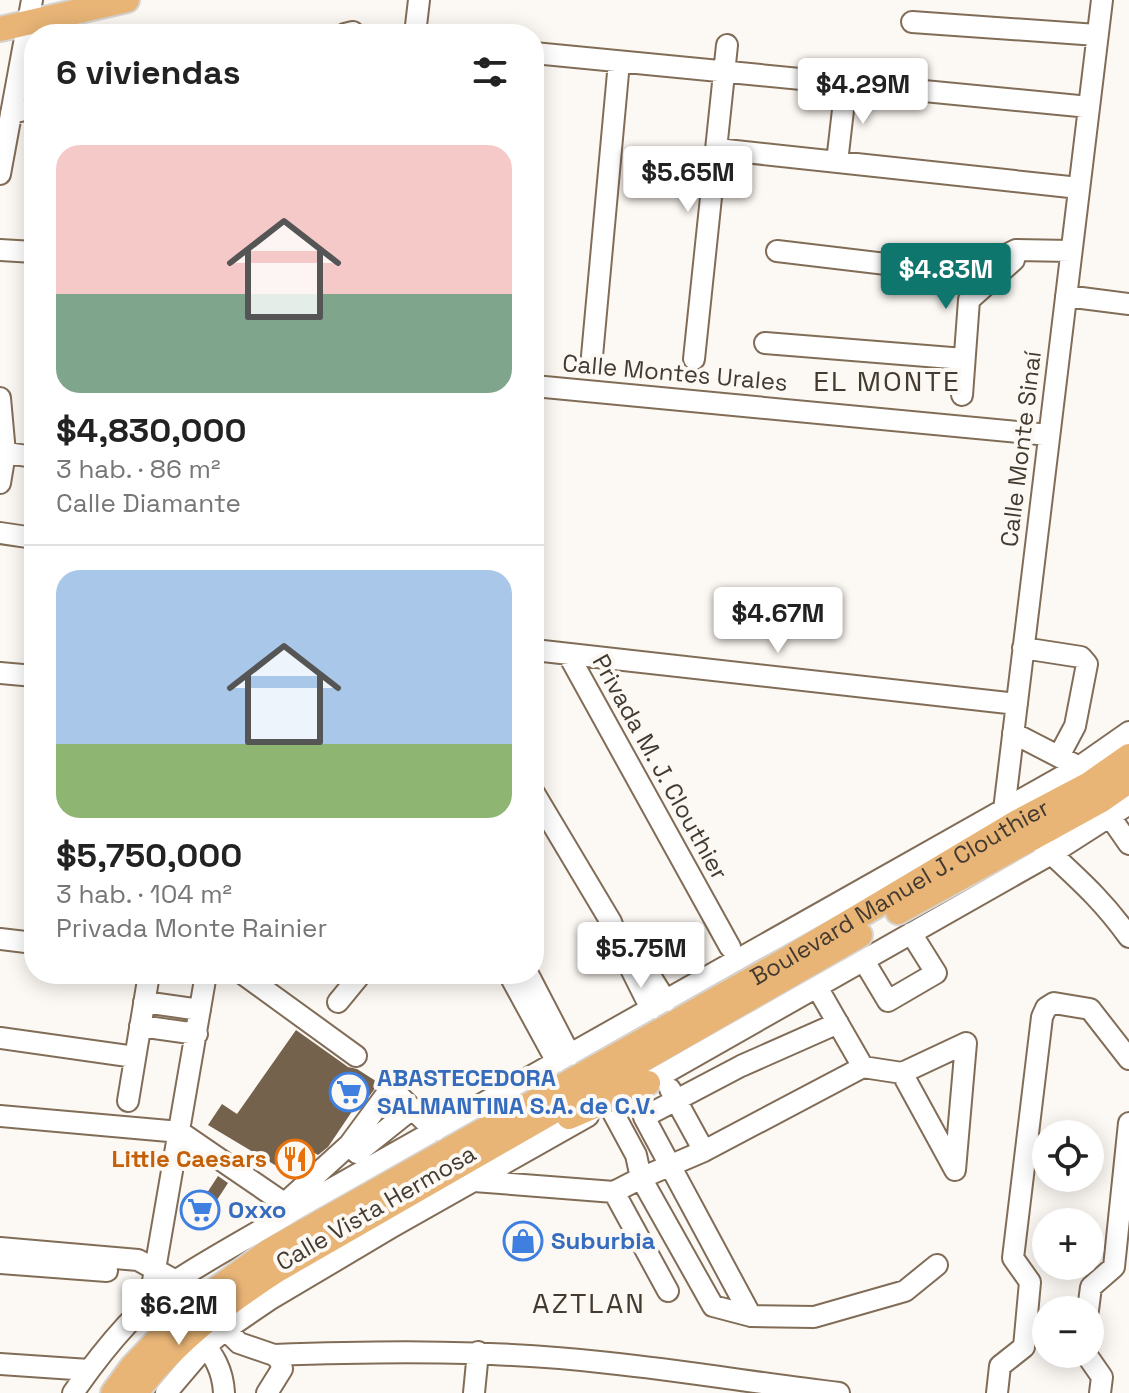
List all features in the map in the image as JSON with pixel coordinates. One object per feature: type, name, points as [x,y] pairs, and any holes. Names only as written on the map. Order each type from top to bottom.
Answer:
[{"type":"main road","points":[[0,29],[30,11],[127,0]]},
{"type":"main road","name":"Boulevard Manuel J. Clouthier","points":[[1094,792],[1129,756]]},
{"type":"main road","name":"Boulevard Manuel J. Clouthier","points":[[136,1393],[269,1251],[777,965],[1094,792],[1129,781]]},
{"type":"main road","name":"Boulevard Manuel J. Clouthier","points":[[113,1393],[132,1367],[203,1323],[279,1269],[783,981],[1026,831]]},
{"type":"main road","points":[[510,1136],[572,1116],[655,1079]]},
{"type":"street","points":[[416,24],[419,0]]},
{"type":"street","name":"Calle Monte Sinaí","points":[[1026,831],[1013,733],[1102,0]]},
{"type":"street","points":[[912,22],[1097,35]]},
{"type":"street","points":[[0,174],[24,43]]},
{"type":"street","points":[[694,359],[727,45]]},
{"type":"street","points":[[544,54],[1089,107]]},
{"type":"street","points":[[592,356],[619,62]]},
{"type":"street","points":[[837,162],[846,84]]},
{"type":"street","points":[[11,113],[24,110]]},
{"type":"street","points":[[717,149],[1079,188]]},
{"type":"street","points":[[0,250],[24,251]]},
{"type":"street","points":[[777,251],[945,271],[974,257],[1071,256]]},
{"type":"street","points":[[962,395],[969,300],[1012,255]]},
{"type":"street","points":[[1066,296],[1129,304]]},
{"type":"street","points":[[765,343],[964,359]]},
{"type":"street","name":"Calle Montes Urales","points":[[544,387],[1049,435]]},
{"type":"street","points":[[0,398],[0,483]]},
{"type":"street","points":[[2,452],[24,455]]},
{"type":"street","points":[[0,533],[24,537]]},
{"type":"street","points":[[1023,648],[1081,657],[1087,664],[1073,734],[1059,756]]},
{"type":"street","points":[[544,651],[1017,704]]},
{"type":"street","name":"Privada M. J. Clouthier","points":[[568,654],[730,947]]},
{"type":"street","points":[[0,673],[24,675]]},
{"type":"street","points":[[1094,792],[1129,732]]},
{"type":"street","points":[[1013,733],[1059,756],[1094,792],[1129,844]]},
{"type":"street","name":"Calle Vista Hermosa","points":[[166,1393],[203,1323],[310,1276],[911,933],[1026,831],[1094,792],[1129,804]]},
{"type":"street","points":[[544,810],[611,922],[621,949],[658,1005]]},
{"type":"street","points":[[289,1207],[359,1155],[435,1131],[658,1005],[1026,831],[1086,884],[1128,935]]},
{"type":"street","points":[[864,961],[888,1001],[936,973],[911,933]]},
{"type":"street","points":[[0,939],[24,942]]},
{"type":"street","points":[[128,1101],[147,984]]},
{"type":"street","points":[[163,1281],[180,1132],[204,984]]},
{"type":"street","points":[[257,984],[356,1056]]},
{"type":"street","points":[[338,1002],[350,984]]},
{"type":"street","points":[[515,984],[563,1059]]},
{"type":"street","points":[[532,984],[563,1059]]},
{"type":"street","points":[[817,987],[863,1067]]},
{"type":"street","points":[[144,1002],[200,1010]]},
{"type":"street","points":[[997,1393],[1000,1366],[1024,1347],[1030,1282],[1013,1258],[1042,1017],[1046,1008],[1054,1003],[1090,1009],[1121,1033],[1129,1059]]},
{"type":"street","points":[[751,1316],[644,1117],[741,1066],[838,1023]]},
{"type":"street","points":[[140,1026],[197,1034]]},
{"type":"street","points":[[0,1038],[135,1057]]},
{"type":"street","points":[[474,1181],[614,1192],[704,1151],[863,1067],[902,1073],[966,1043],[955,1170],[902,1073]]},
{"type":"street","points":[[655,1079],[676,1100],[704,1151]]},
{"type":"street","points":[[359,1155],[391,1088],[435,1131]]},
{"type":"street","points":[[609,1105],[636,1155],[641,1178],[713,1306],[751,1316],[814,1317],[905,1291],[937,1265]]},
{"type":"street","points":[[73,1393],[163,1281],[289,1207],[359,1155],[412,1109]]},
{"type":"street","points":[[0,1116],[180,1132],[289,1207]]},
{"type":"street","points":[[1090,1296],[1091,1287],[1114,1267],[1129,1123]]},
{"type":"street","points":[[614,1192],[668,1291]]},
{"type":"street","points":[[0,1248],[138,1260],[203,1323],[239,1343],[280,1360],[282,1369],[267,1393]]},
{"type":"street","points":[[0,1263],[135,1273],[163,1281]]},
{"type":"street","points":[[203,1323],[224,1379],[224,1393]]},
{"type":"street","points":[[274,1355],[376,1351],[478,1352],[608,1362],[738,1387],[839,1393]]},
{"type":"street","points":[[474,1393],[478,1352]]},
{"type":"street","points":[[0,1364],[89,1370]]},
{"type":"street","points":[[1096,1368],[1102,1377],[1100,1393]]},
{"type":"building","points":[[296,1030],[348,1067],[379,1083],[359,1110],[355,1107],[328,1147],[318,1155],[311,1151],[295,1177],[208,1125],[222,1104],[237,1114]]},
{"type":"building","points":[[218,1176],[228,1183],[215,1203],[205,1196]]},
{"type":"place","name":"ABASTECEDORA SALMANTINA S.A. de C.V.","points":[[349,1092]]},
{"type":"place","name":"Little Caesars","points":[[295,1159]]},
{"type":"place","name":"Oxxo","points":[[200,1210]]},
{"type":"place","name":"Suburbia","points":[[523,1241]]},
{"type":"district","name":"EL MONTE","points":[[887,381]]},
{"type":"district","name":"AZTLAN","points":[[589,1303]]}]
